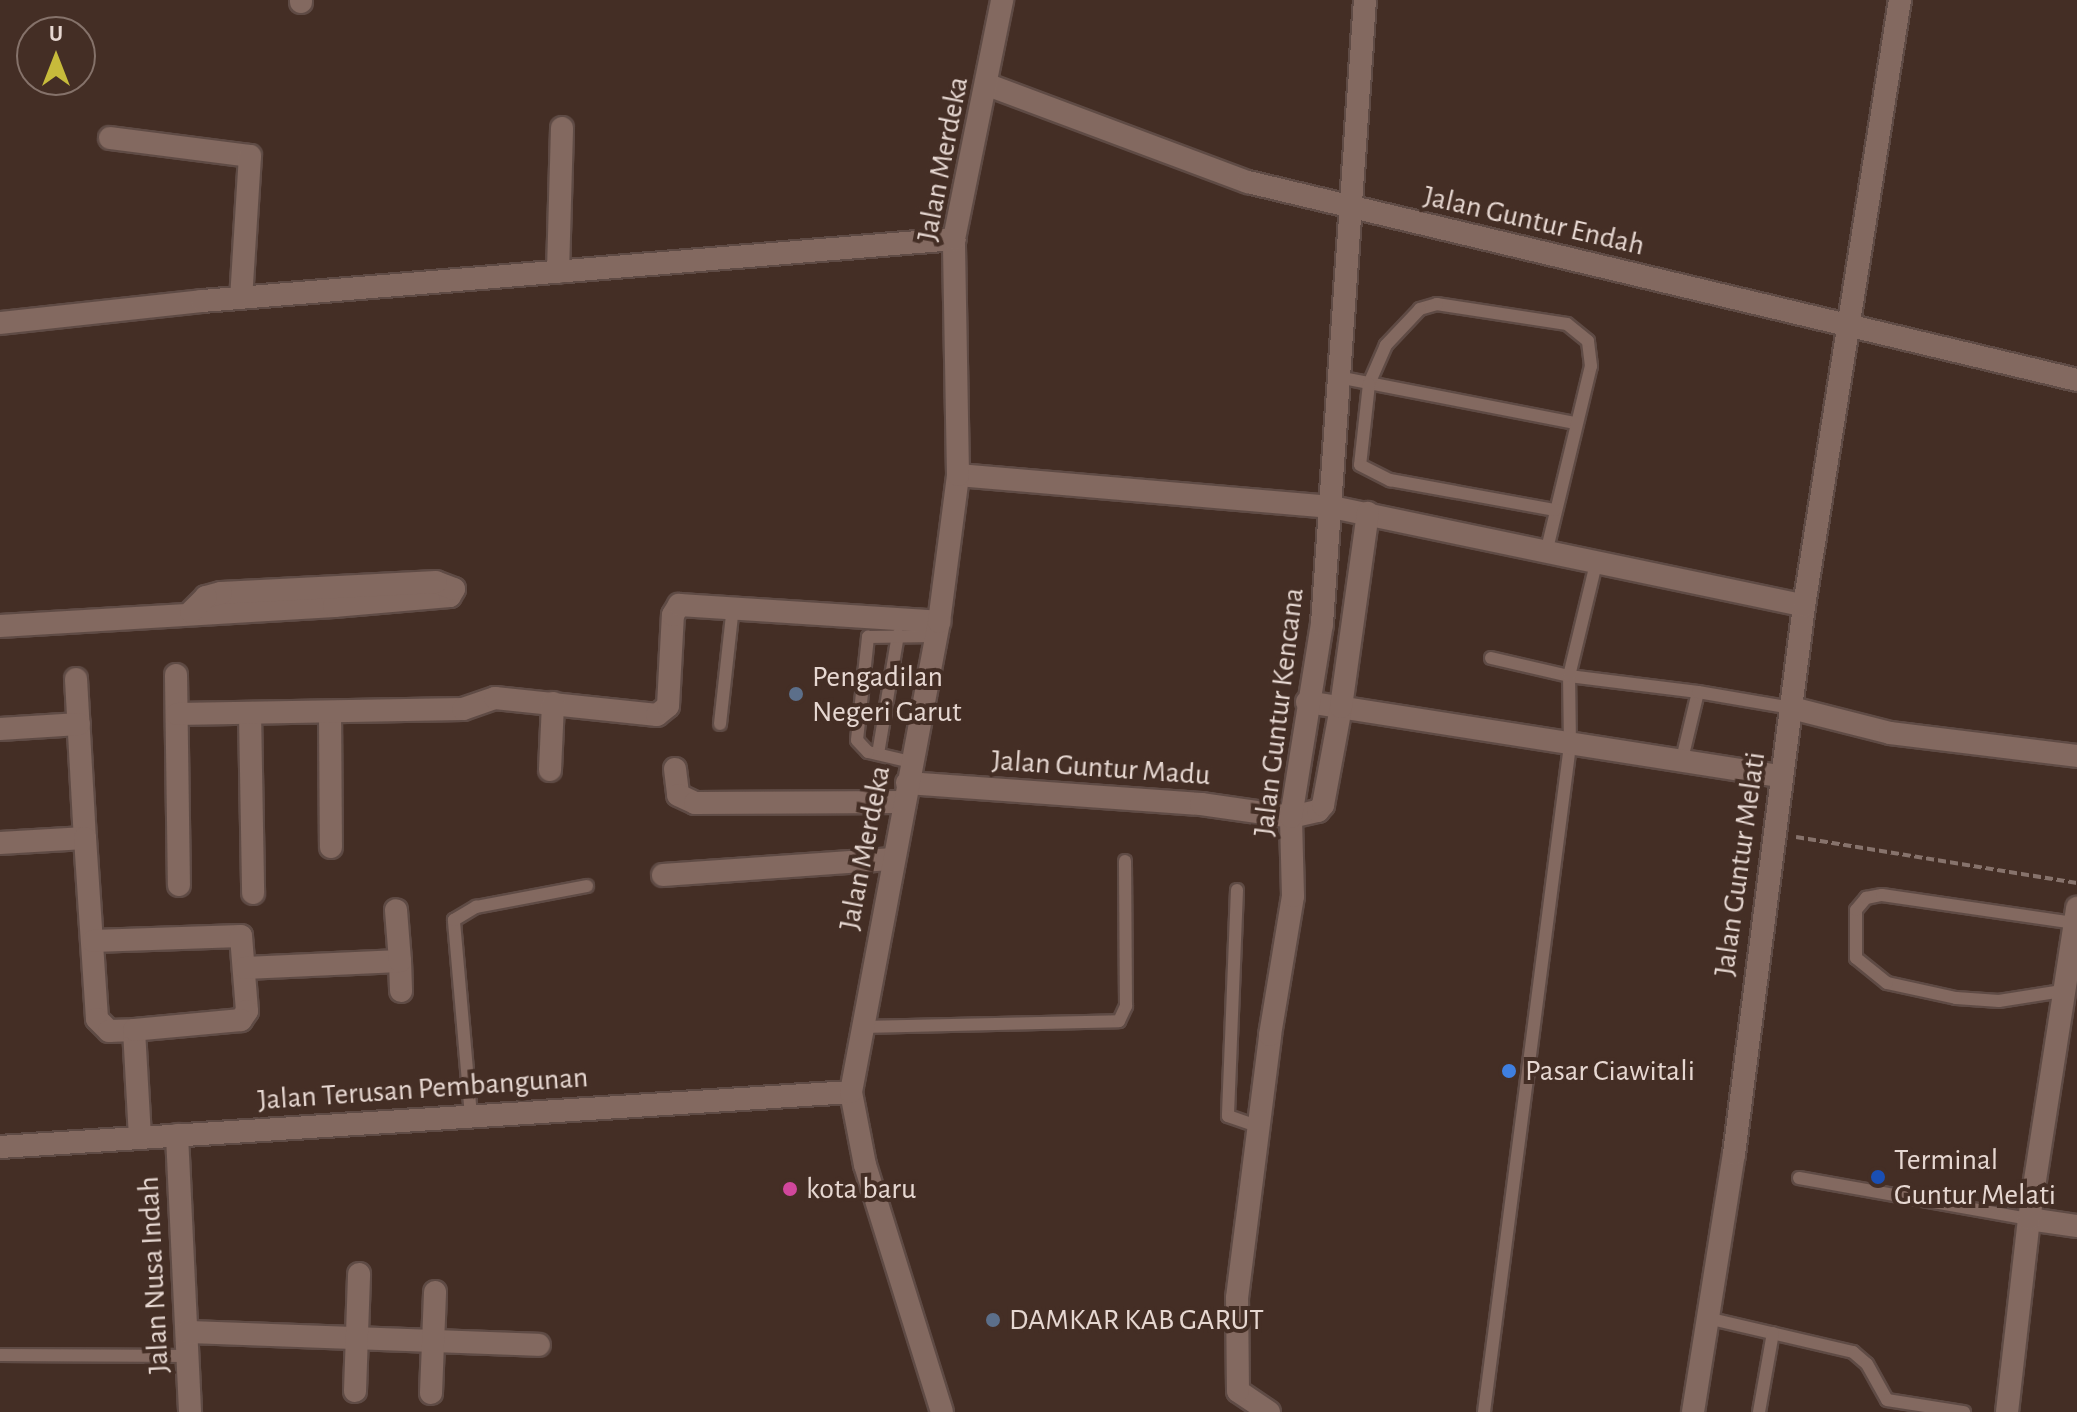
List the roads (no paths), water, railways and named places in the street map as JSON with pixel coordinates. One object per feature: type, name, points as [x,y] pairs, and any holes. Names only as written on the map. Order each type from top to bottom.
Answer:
[{"type":"street","name":"Jalan Merdeka","points":[[942,1412],[865,1165],[851,1092],[937,629],[958,475],[954,239],[988,85],[1002,0]]},
{"type":"street","name":"Jalan Guntur Kencana","points":[[1269,1412],[1238,1391],[1237,1298],[1293,896],[1291,817],[1307,702],[1322,624],[1343,378],[1365,0]]},
{"type":"street","name":"Jalan Guntur Melati","points":[[1693,1412],[1734,1154],[1804,606],[1900,0]]},
{"type":"street","name":"Jalan Guntur Endah","points":[[988,85],[1224,174],[1352,208],[2077,380]]},
{"type":"street","points":[[558,272],[562,128]]},
{"type":"street","points":[[110,138],[251,158],[241,298]]},
{"type":"street","points":[[0,323],[241,298],[954,239]]},
{"type":"street","points":[[958,475],[1332,507],[1597,559],[1804,606]]},
{"type":"street","points":[[1291,817],[1323,805],[1341,707],[1368,513]]},
{"type":"street","points":[[0,626],[191,612],[206,597],[221,593],[334,596]]},
{"type":"street","points":[[177,714],[463,709],[495,698],[663,713],[668,706],[676,608],[733,607],[937,629]]},
{"type":"street","points":[[176,675],[179,885]]},
{"type":"street","points":[[76,679],[97,1019],[109,1031],[134,1030],[241,1020],[247,1011],[241,936],[236,933],[93,941]]},
{"type":"street","points":[[1307,702],[1781,776]]},
{"type":"street","points":[[550,770],[553,703]]},
{"type":"street","points":[[1792,708],[1890,733],[2077,756]]},
{"type":"street","points":[[330,712],[331,847]]},
{"type":"street","points":[[250,713],[253,893]]},
{"type":"street","points":[[0,729],[79,724]]},
{"type":"street","name":"Jalan Guntur Madu","points":[[675,769],[678,795],[695,803],[908,782],[1201,804],[1291,817]]},
{"type":"street","points":[[0,843],[85,838]]},
{"type":"street","points":[[663,875],[893,859]]},
{"type":"street","points":[[396,910],[401,991]]},
{"type":"street","points":[[2007,1412],[2029,1219],[2062,991],[2075,927]]},
{"type":"street","points":[[245,968],[400,961]]},
{"type":"street","points":[[134,1030],[140,1137]]},
{"type":"street","name":"Jalan Terusan Pembangunan","points":[[0,1147],[851,1092]]},
{"type":"street","name":"Jalan Nusa Indah","points":[[177,1135],[190,1412]]},
{"type":"street","points":[[2029,1219],[2077,1226]]},
{"type":"street","points":[[355,1391],[359,1274]]},
{"type":"street","points":[[431,1393],[435,1292]]},
{"type":"street","points":[[187,1332],[539,1345]]},
{"type":"lane","points":[[1547,549],[1591,366],[1588,341],[1567,324],[1437,304],[1420,309],[1386,345],[1369,384],[1358,456],[1366,470],[1390,480],[1555,510]]},
{"type":"lane","points":[[1343,378],[1575,423]]},
{"type":"lane","points":[[1484,1412],[1570,745],[1569,676],[1597,559]]},
{"type":"lane","points":[[720,724],[733,607]]},
{"type":"lane","points":[[908,782],[878,754],[861,749],[857,740],[868,637],[937,629]]},
{"type":"lane","points":[[878,754],[898,635]]},
{"type":"lane","points":[[1491,658],[1569,676],[1698,692],[1792,708]]},
{"type":"lane","points":[[1682,759],[1698,692]]},
{"type":"lane","points":[[862,1027],[1119,1021],[1126,1006],[1125,861]]},
{"type":"lane","points":[[471,1116],[454,920],[476,907],[587,886]]},
{"type":"lane","points":[[1237,890],[1228,1116],[1260,1127]]},
{"type":"lane","points":[[2062,991],[1999,1001],[1887,983],[1856,958],[1856,910],[1866,898],[1882,895],[2075,927]]},
{"type":"lane","points":[[1799,1178],[2029,1219]]},
{"type":"lane","points":[[1707,1318],[1853,1352],[1867,1364],[1887,1400],[1964,1412]]},
{"type":"lane","points":[[1759,1412],[1773,1333]]},
{"type":"lane","points":[[0,1355],[187,1356]]},
{"type":"place","name":"Pengadilan Negeri Garut","points":[[796,694]]},
{"type":"place","name":"Pasar Ciawitali","points":[[1509,1071]]},
{"type":"place","name":"Terminal Guntur Melati","points":[[1878,1177]]},
{"type":"place","name":"kota baru","points":[[790,1189]]},
{"type":"place","name":"DAMKAR KAB GARUT","points":[[993,1320]]}]
